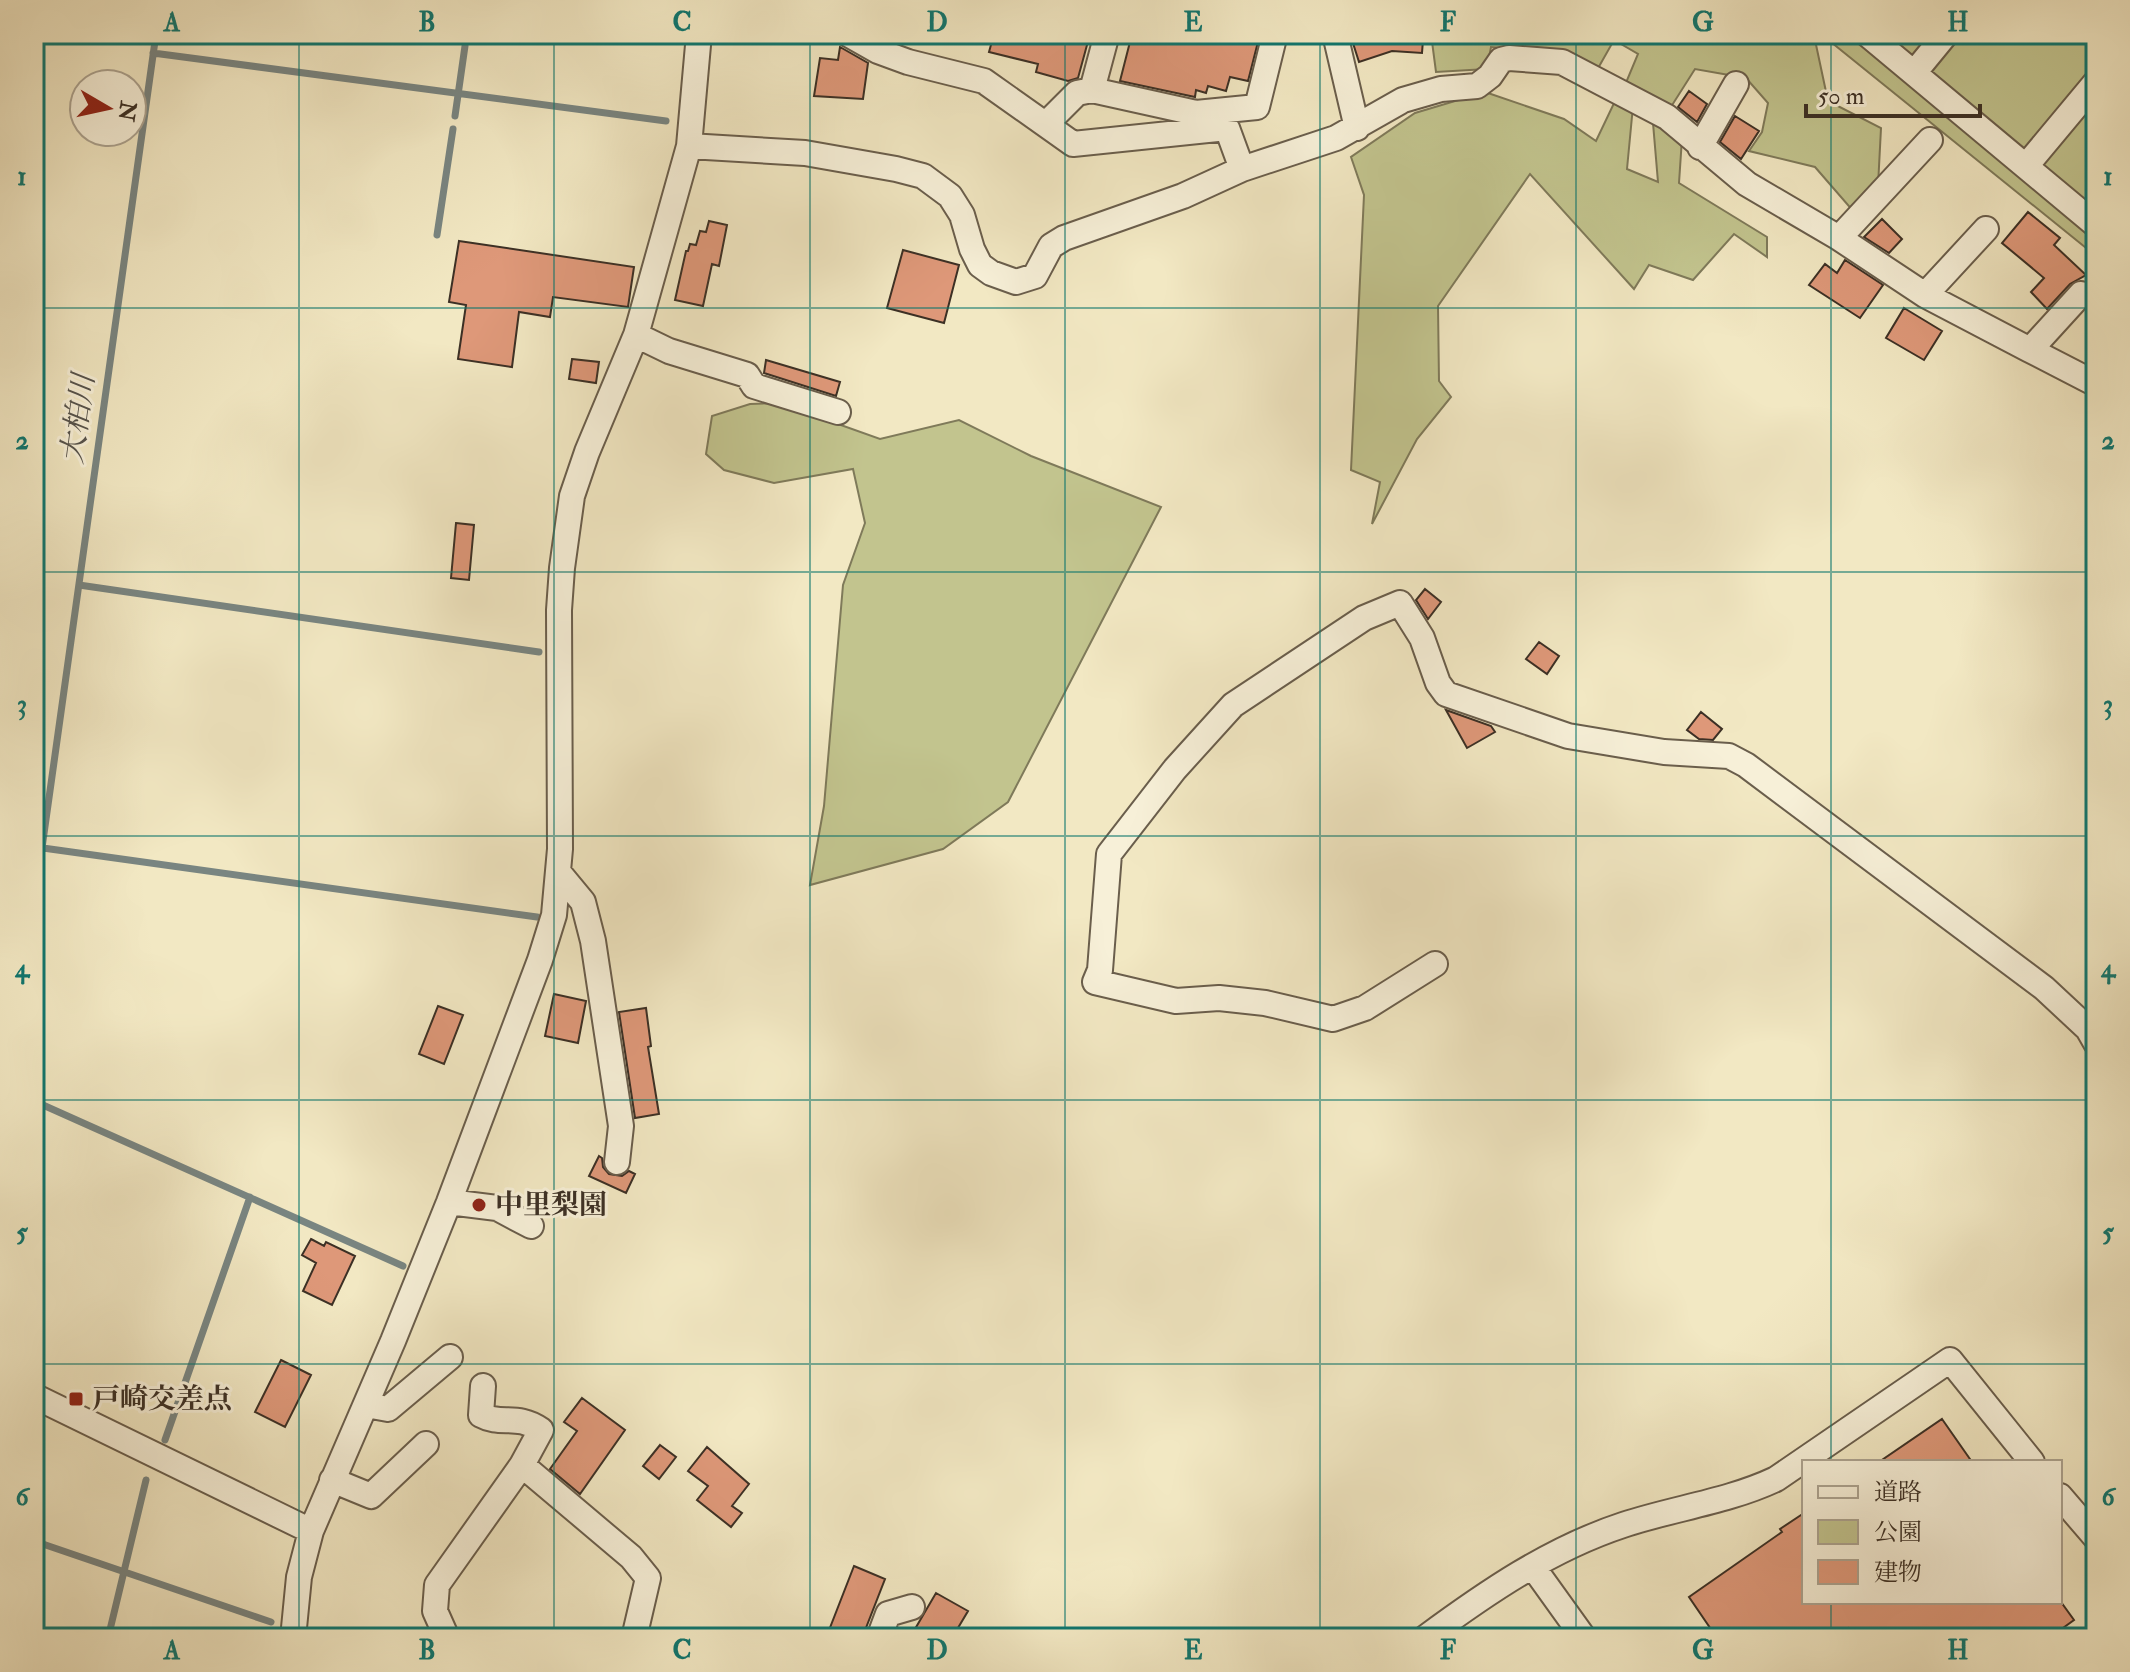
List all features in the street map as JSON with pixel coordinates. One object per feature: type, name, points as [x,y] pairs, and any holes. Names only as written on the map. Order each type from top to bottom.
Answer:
[{"type":"street","points":[[293,1638],[299,1577],[311,1531],[449,1202],[554,915],[559,873],[559,610],[572,496],[636,335],[689,146],[699,34]]},
{"type":"street","points":[[848,34],[878,51],[908,62],[984,81],[1073,144],[1227,128],[1257,107],[1275,34]]},
{"type":"street","points":[[1092,90],[1107,34]]},
{"type":"street","points":[[1335,34],[1357,128]]},
{"type":"street","points":[[1867,34],[2096,225]]},
{"type":"street","points":[[1914,73],[1946,34]]},
{"type":"street","points":[[689,146],[805,153],[923,176],[950,196],[962,215],[980,265],[991,273],[1016,282],[1035,276],[1051,246],[1064,238],[1183,196],[1242,169],[1336,138],[1403,100],[1441,89],[1477,86],[1490,76],[1501,60],[1562,62],[1667,117],[1747,184],[1839,238],[1925,295],[2096,384]]},
{"type":"street","points":[[2026,166],[2096,82]]},
{"type":"street","points":[[1700,147],[1736,84]]},
{"type":"street","points":[[1047,123],[1077,93],[1092,90],[1196,113],[1257,107]]},
{"type":"street","points":[[1227,128],[1242,169]]},
{"type":"street","points":[[1839,238],[1930,140]]},
{"type":"street","points":[[1925,295],[1986,229]]},
{"type":"street","points":[[2030,350],[2081,294]]},
{"type":"street","points":[[636,335],[669,351],[747,375],[754,386],[838,412]]},
{"type":"street","points":[[1435,964],[1365,1008],[1333,1019],[1265,1003],[1219,998],[1176,1001],[1095,982],[1100,970],[1109,854],[1175,769],[1233,705],[1364,618],[1400,603],[1422,638],[1438,683],[1446,694],[1568,736],[1664,752],[1729,756],[1746,765],[2044,988],[2088,1029],[2096,1043]]},
{"type":"street","points":[[559,873],[583,902],[593,941],[621,1126],[617,1162]]},
{"type":"street","points":[[449,1202],[497,1208],[531,1226]]},
{"type":"street","points":[[366,1405],[388,1409],[450,1357]]},
{"type":"street","points":[[1804,1460],[1950,1360],[2030,1460]]},
{"type":"street","points":[[447,1638],[435,1611],[437,1585],[522,1465],[541,1430],[527,1420],[481,1415],[483,1386]]},
{"type":"street","points":[[34,1396],[311,1531]]},
{"type":"street","points":[[332,1480],[371,1496],[426,1444]]},
{"type":"street","points":[[1425,1638],[1489,1591],[1566,1547],[1623,1525],[1745,1494],[1776,1479],[1802,1461]]},
{"type":"street","points":[[522,1465],[631,1557],[648,1578],[634,1638]]},
{"type":"street","points":[[2062,1498],[2096,1538]]},
{"type":"street","points":[[1533,1567],[1584,1638]]},
{"type":"street","points":[[879,1638],[888,1614],[912,1607]]},
{"type":"green space","points":[[1431,34],[1809,34],[1815,40],[1828,101],[1881,128],[1878,186],[1854,212],[1815,167],[1749,151],[1762,132],[1768,103],[1746,78],[1695,69],[1669,110],[1625,85],[1638,54],[1614,40],[1597,70],[1574,54],[1491,47],[1487,69],[1436,72]]},
{"type":"green space","points":[[1821,34],[2096,34],[2096,256]]},
{"type":"green space","points":[[1485,92],[1564,119],[1596,141],[1616,99],[1633,106],[1627,169],[1658,182],[1653,123],[1682,138],[1679,183],[1767,237],[1767,257],[1734,234],[1693,280],[1649,265],[1634,289],[1530,174],[1438,306],[1439,381],[1451,397],[1417,439],[1372,524],[1380,482],[1351,470],[1364,195],[1351,157],[1415,113]]},
{"type":"green space","points":[[779,403],[880,439],[959,420],[1031,456],[1161,507],[1008,802],[943,849],[810,885],[824,806],[843,585],[865,523],[853,469],[774,483],[724,470],[706,454],[712,416],[750,404]]},
{"type":"building","points":[[994,34],[1090,34],[1078,78],[1068,81],[1036,72],[1038,64],[989,52]]},
{"type":"building","points":[[1132,34],[1260,34],[1248,81],[1230,77],[1226,91],[1208,86],[1206,93],[1196,90],[1195,97],[1120,81]]},
{"type":"building","points":[[1354,34],[1432,34],[1432,37],[1423,40],[1422,53],[1392,51],[1359,62],[1352,40]]},
{"type":"building","points":[[840,47],[868,63],[863,99],[814,96],[820,58],[838,60]]},
{"type":"building","points":[[1689,91],[1707,104],[1697,122],[1678,107]]},
{"type":"building","points":[[1735,116],[1759,131],[1741,159],[1720,142]]},
{"type":"building","points":[[2028,212],[2060,238],[2054,245],[2086,275],[2070,284],[2047,309],[2031,292],[2044,278],[2002,243]]},
{"type":"building","points":[[1882,219],[1902,239],[1889,253],[1864,237]]},
{"type":"building","points":[[709,221],[727,225],[719,266],[712,264],[703,306],[675,300],[686,251],[690,244],[696,245],[700,231],[706,232]]},
{"type":"building","points":[[459,241],[634,267],[628,307],[553,297],[550,317],[519,312],[512,367],[458,359],[466,305],[449,302]]},
{"type":"building","points":[[903,250],[959,265],[944,323],[887,308]]},
{"type":"building","points":[[1845,260],[1883,285],[1860,318],[1809,285],[1825,264],[1837,273]]},
{"type":"building","points":[[1904,308],[1942,331],[1924,360],[1886,338]]},
{"type":"building","points":[[572,359],[599,362],[596,383],[569,379]]},
{"type":"building","points":[[766,360],[840,382],[836,396],[764,373]]},
{"type":"building","points":[[456,523],[474,525],[469,580],[451,578]]},
{"type":"building","points":[[1425,589],[1441,602],[1428,619],[1416,600]]},
{"type":"building","points":[[1539,642],[1559,656],[1547,674],[1526,659]]},
{"type":"building","points":[[1446,710],[1491,726],[1495,732],[1467,748]]},
{"type":"building","points":[[1701,712],[1722,729],[1713,740],[1699,739],[1687,730]]},
{"type":"building","points":[[554,994],[586,1001],[578,1043],[545,1036]]},
{"type":"building","points":[[438,1006],[463,1015],[444,1064],[419,1054]]},
{"type":"building","points":[[646,1008],[651,1046],[648,1047],[659,1114],[635,1118],[619,1012]]},
{"type":"building","points":[[599,1156],[609,1174],[622,1176],[629,1171],[635,1174],[626,1193],[589,1176]]},
{"type":"building","points":[[311,1239],[324,1246],[326,1242],[355,1256],[332,1305],[303,1291],[316,1263],[302,1255]]},
{"type":"building","points":[[281,1360],[311,1375],[285,1427],[255,1412]]},
{"type":"building","points":[[582,1398],[625,1430],[580,1494],[550,1469],[577,1431],[564,1422]]},
{"type":"building","points":[[1942,1419],[1971,1460],[1882,1460]]},
{"type":"building","points":[[660,1445],[676,1457],[659,1479],[643,1466]]},
{"type":"building","points":[[707,1447],[749,1484],[732,1506],[742,1513],[731,1527],[697,1500],[708,1486],[688,1471]]},
{"type":"building","points":[[1802,1514],[1802,1604],[2062,1603],[2074,1620],[2049,1638],[1855,1638],[1848,1628],[1833,1638],[1717,1638],[1689,1597],[1782,1532],[1780,1529]]},
{"type":"building","points":[[854,1566],[885,1579],[862,1638],[826,1638]]},
{"type":"building","points":[[936,1593],[968,1611],[952,1638],[929,1638],[915,1629]]},
{"type":"waterway","name":"大柏川","points":[[34,905],[156,34]]},
{"type":"waterway","points":[[455,116],[465,46]]},
{"type":"waterway","points":[[153,53],[666,121]]},
{"type":"waterway","points":[[437,235],[453,129]]},
{"type":"waterway","points":[[79,585],[539,652]]},
{"type":"waterway","points":[[43,848],[537,917]]},
{"type":"waterway","points":[[34,1101],[403,1266]]},
{"type":"waterway","points":[[165,1440],[250,1197]]},
{"type":"waterway","points":[[108,1638],[146,1480]]},
{"type":"waterway","points":[[34,1541],[271,1622]]},
{"type":"place","name":"中里梨園","points":[[479,1205]]},
{"type":"place","name":"戸崎交差点","points":[[76,1399]]}]
